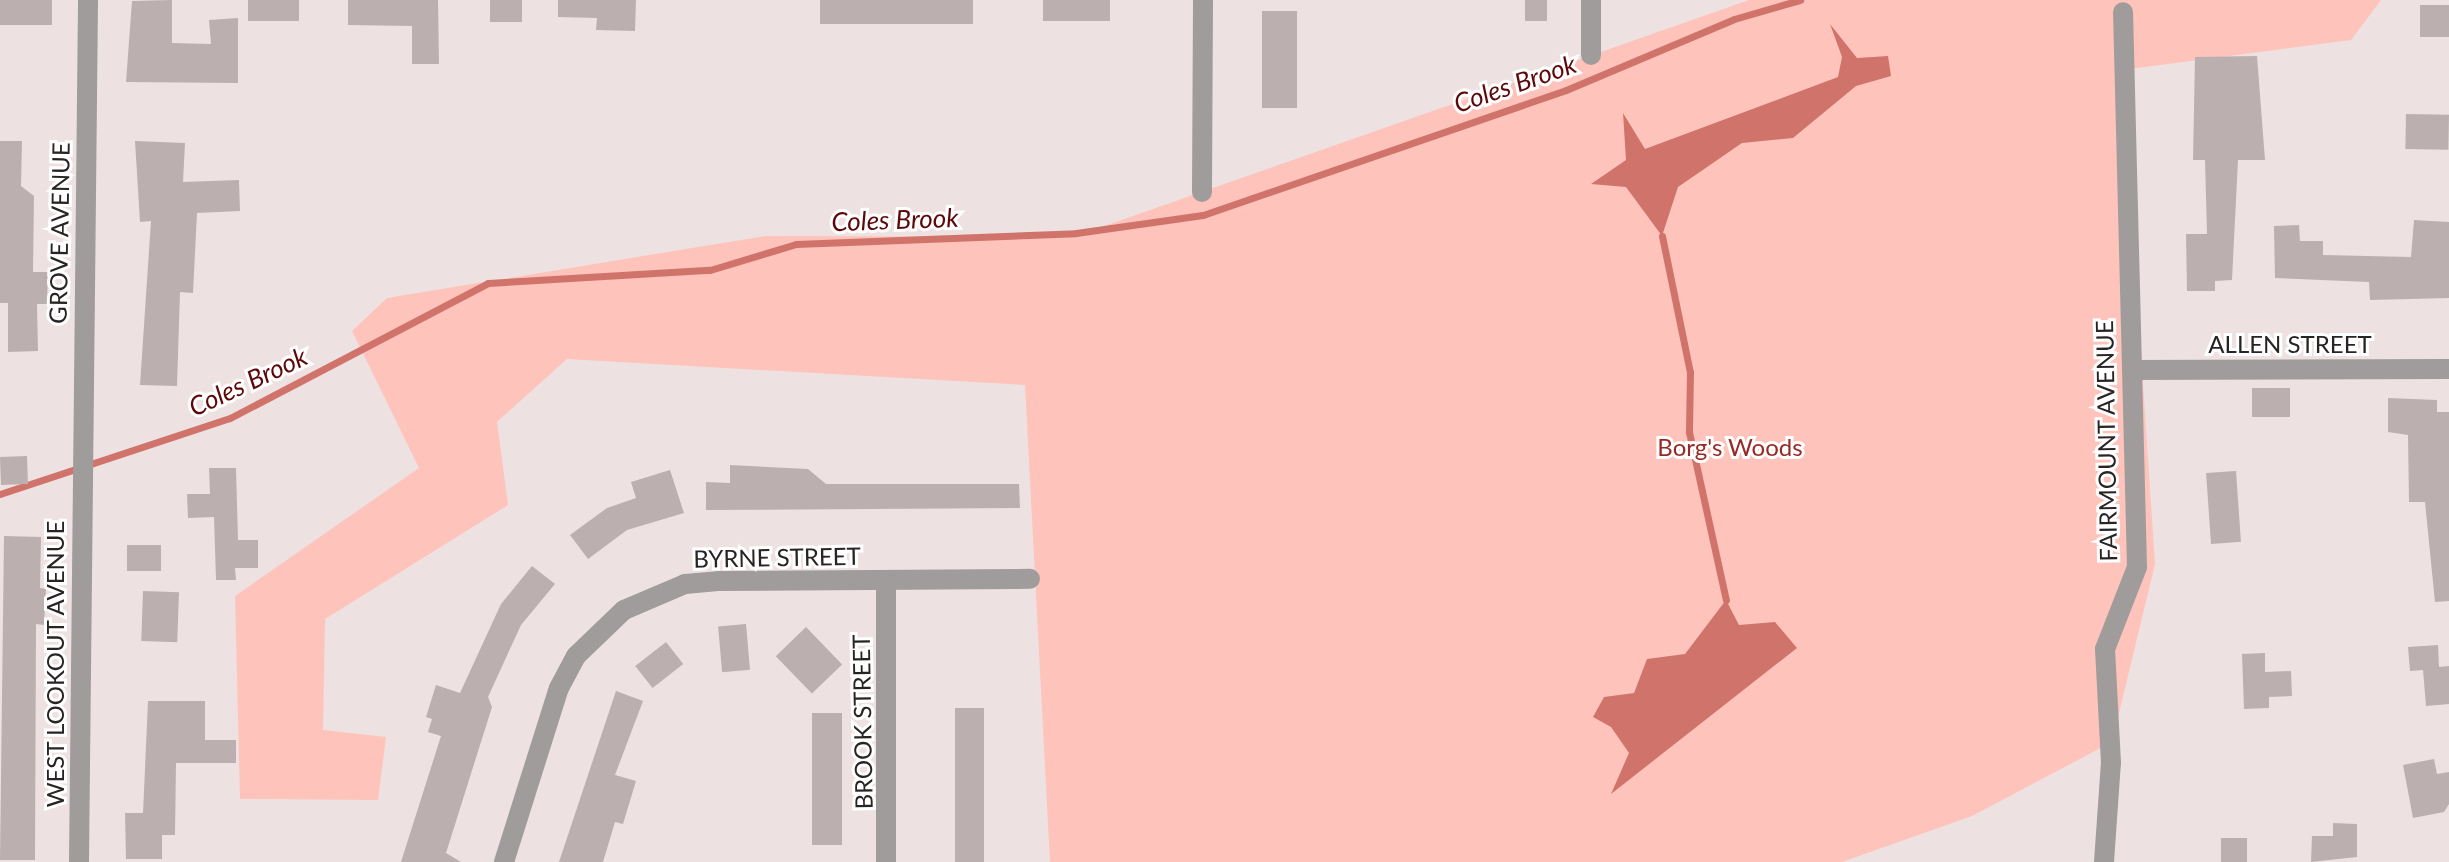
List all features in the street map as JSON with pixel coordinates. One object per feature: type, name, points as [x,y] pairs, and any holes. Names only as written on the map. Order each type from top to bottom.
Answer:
[{"type":"street","name":"GROVE AVENUE","points":[[82,466],[88,0]]},
{"type":"street","points":[[1202,192],[1203,0]]},
{"type":"street","points":[[1591,0],[1591,55]]},
{"type":"street","name":"FAIRMOUNT AVENUE","points":[[2104,862],[2111,763],[2105,649],[2137,567],[2123,12]]},
{"type":"street","name":"ALLEN STREET","points":[[2132,370],[2449,369]]},
{"type":"street","name":"WEST LOOKOUT AVENUE","points":[[79,862],[82,466]]},
{"type":"street","name":"BYRNE STREET","points":[[504,862],[559,688],[576,656],[624,610],[685,584],[1030,579]]},
{"type":"street","name":"BROOK STREET","points":[[886,581],[886,862]]},
{"type":"green space","name":"Borg's Woods","points":[[1749,0],[2381,0],[2351,40],[2122,70],[2155,564],[2112,742],[1972,816],[1842,862],[1050,862],[1025,385],[567,359],[497,422],[508,505],[325,619],[323,730],[386,737],[378,800],[240,799],[235,596],[419,468],[352,331],[387,298],[765,236],[1073,237]]},
{"type":"shaded area","points":[[1830,24],[1857,58],[1888,56],[1891,76],[1856,86],[1793,138],[1742,143],[1678,187],[1662,236],[1626,187],[1591,184],[1626,160],[1623,113],[1645,149],[1838,77],[1842,57]]},
{"type":"shaded area","points":[[1726,600],[1739,625],[1775,622],[1797,648],[1611,794],[1629,753],[1611,727],[1593,717],[1604,697],[1634,693],[1647,659],[1685,654]]},
{"type":"building","points":[[0,0],[52,0],[52,25],[0,25]]},
{"type":"building","points":[[172,0],[172,43],[211,44],[209,20],[238,18],[238,83],[126,82],[132,1]]},
{"type":"building","points":[[248,0],[299,0],[299,21],[248,21]]},
{"type":"building","points":[[348,0],[438,0],[439,64],[412,64],[412,26],[348,25]]},
{"type":"building","points":[[490,0],[522,0],[522,22],[490,22]]},
{"type":"building","points":[[558,0],[636,0],[635,31],[596,30],[597,18],[558,17]]},
{"type":"building","points":[[820,0],[973,0],[973,24],[820,24]]},
{"type":"building","points":[[1043,0],[1110,0],[1110,21],[1043,21]]},
{"type":"building","points":[[1525,0],[1547,0],[1547,21],[1525,21]]},
{"type":"building","points":[[2420,5],[2449,5],[2449,37],[2420,37]]},
{"type":"building","points":[[1262,11],[1297,11],[1297,108],[1262,108]]},
{"type":"building","points":[[2257,56],[2265,160],[2238,160],[2232,280],[2215,281],[2215,291],[2187,291],[2186,234],[2207,234],[2205,160],[2193,160],[2195,57]]},
{"type":"building","points":[[2406,114],[2449,115],[2448,150],[2405,149]]},
{"type":"building","points":[[0,141],[22,141],[21,186],[34,196],[33,272],[48,272],[47,304],[37,304],[38,351],[8,352],[8,303],[0,303]]},
{"type":"building","points":[[135,141],[185,143],[183,182],[239,180],[240,211],[197,213],[193,293],[180,292],[177,386],[140,385],[151,221],[140,222]]},
{"type":"building","points":[[2414,220],[2449,222],[2449,298],[2370,300],[2369,282],[2275,278],[2274,226],[2299,225],[2300,241],[2323,241],[2323,255],[2411,257]]},
{"type":"building","points":[[2252,388],[2290,388],[2290,417],[2252,417]]},
{"type":"building","points":[[2388,398],[2437,400],[2437,412],[2449,412],[2449,601],[2435,602],[2425,502],[2409,502],[2408,435],[2388,432]]},
{"type":"building","points":[[27,456],[28,484],[1,485],[0,457]]},
{"type":"building","points":[[730,465],[808,469],[826,484],[1019,484],[1020,508],[706,510],[706,482],[730,483]]},
{"type":"building","points":[[209,468],[236,468],[238,540],[258,540],[258,568],[235,568],[236,580],[216,580],[214,517],[188,518],[187,494],[210,494]]},
{"type":"building","points":[[670,470],[684,513],[627,530],[588,559],[570,535],[607,508],[636,498],[631,482]]},
{"type":"building","points":[[2236,471],[2241,542],[2211,544],[2206,473]]},
{"type":"building","points":[[4,536],[41,537],[40,588],[46,589],[44,625],[36,624],[35,860],[0,860]]},
{"type":"building","points":[[127,545],[161,545],[161,571],[127,571]]},
{"type":"building","points":[[532,566],[555,584],[521,625],[488,697],[492,707],[446,853],[461,862],[401,862],[441,736],[428,732],[432,719],[426,717],[436,685],[460,693],[501,604]]},
{"type":"building","points":[[143,591],[179,592],[177,642],[141,641]]},
{"type":"building","points":[[746,624],[750,670],[722,672],[718,626]]},
{"type":"building","points":[[806,627],[842,664],[812,694],[776,656]]},
{"type":"building","points":[[666,642],[683,664],[653,688],[635,666]]},
{"type":"building","points":[[2438,645],[2439,667],[2449,666],[2449,704],[2426,706],[2423,670],[2410,671],[2408,647]]},
{"type":"building","points":[[2265,653],[2265,672],[2291,671],[2292,696],[2269,697],[2269,708],[2244,709],[2242,654]]},
{"type":"building","points":[[616,691],[643,701],[615,775],[636,781],[623,824],[615,822],[603,862],[559,862]]},
{"type":"building","points":[[148,701],[205,701],[205,740],[236,740],[236,763],[176,763],[175,835],[162,835],[162,859],[126,859],[125,813],[143,813]]},
{"type":"building","points":[[955,708],[984,708],[984,862],[955,862]]},
{"type":"building","points":[[812,713],[842,713],[842,845],[812,845]]},
{"type":"building","points":[[2434,759],[2437,774],[2449,772],[2449,804],[2444,812],[2413,818],[2403,765]]},
{"type":"building","points":[[2333,823],[2357,824],[2357,857],[2311,862],[2312,836],[2333,836]]},
{"type":"building","points":[[2221,838],[2247,838],[2247,862],[2221,862]]},
{"type":"waterway","name":"Coles Brook","points":[[0,494],[230,418],[488,283],[710,270],[796,244],[1076,233],[1203,215],[1566,90],[1734,19],[1800,0]]},
{"type":"waterway","points":[[1662,236],[1690,372],[1689,432],[1726,600]]}]
